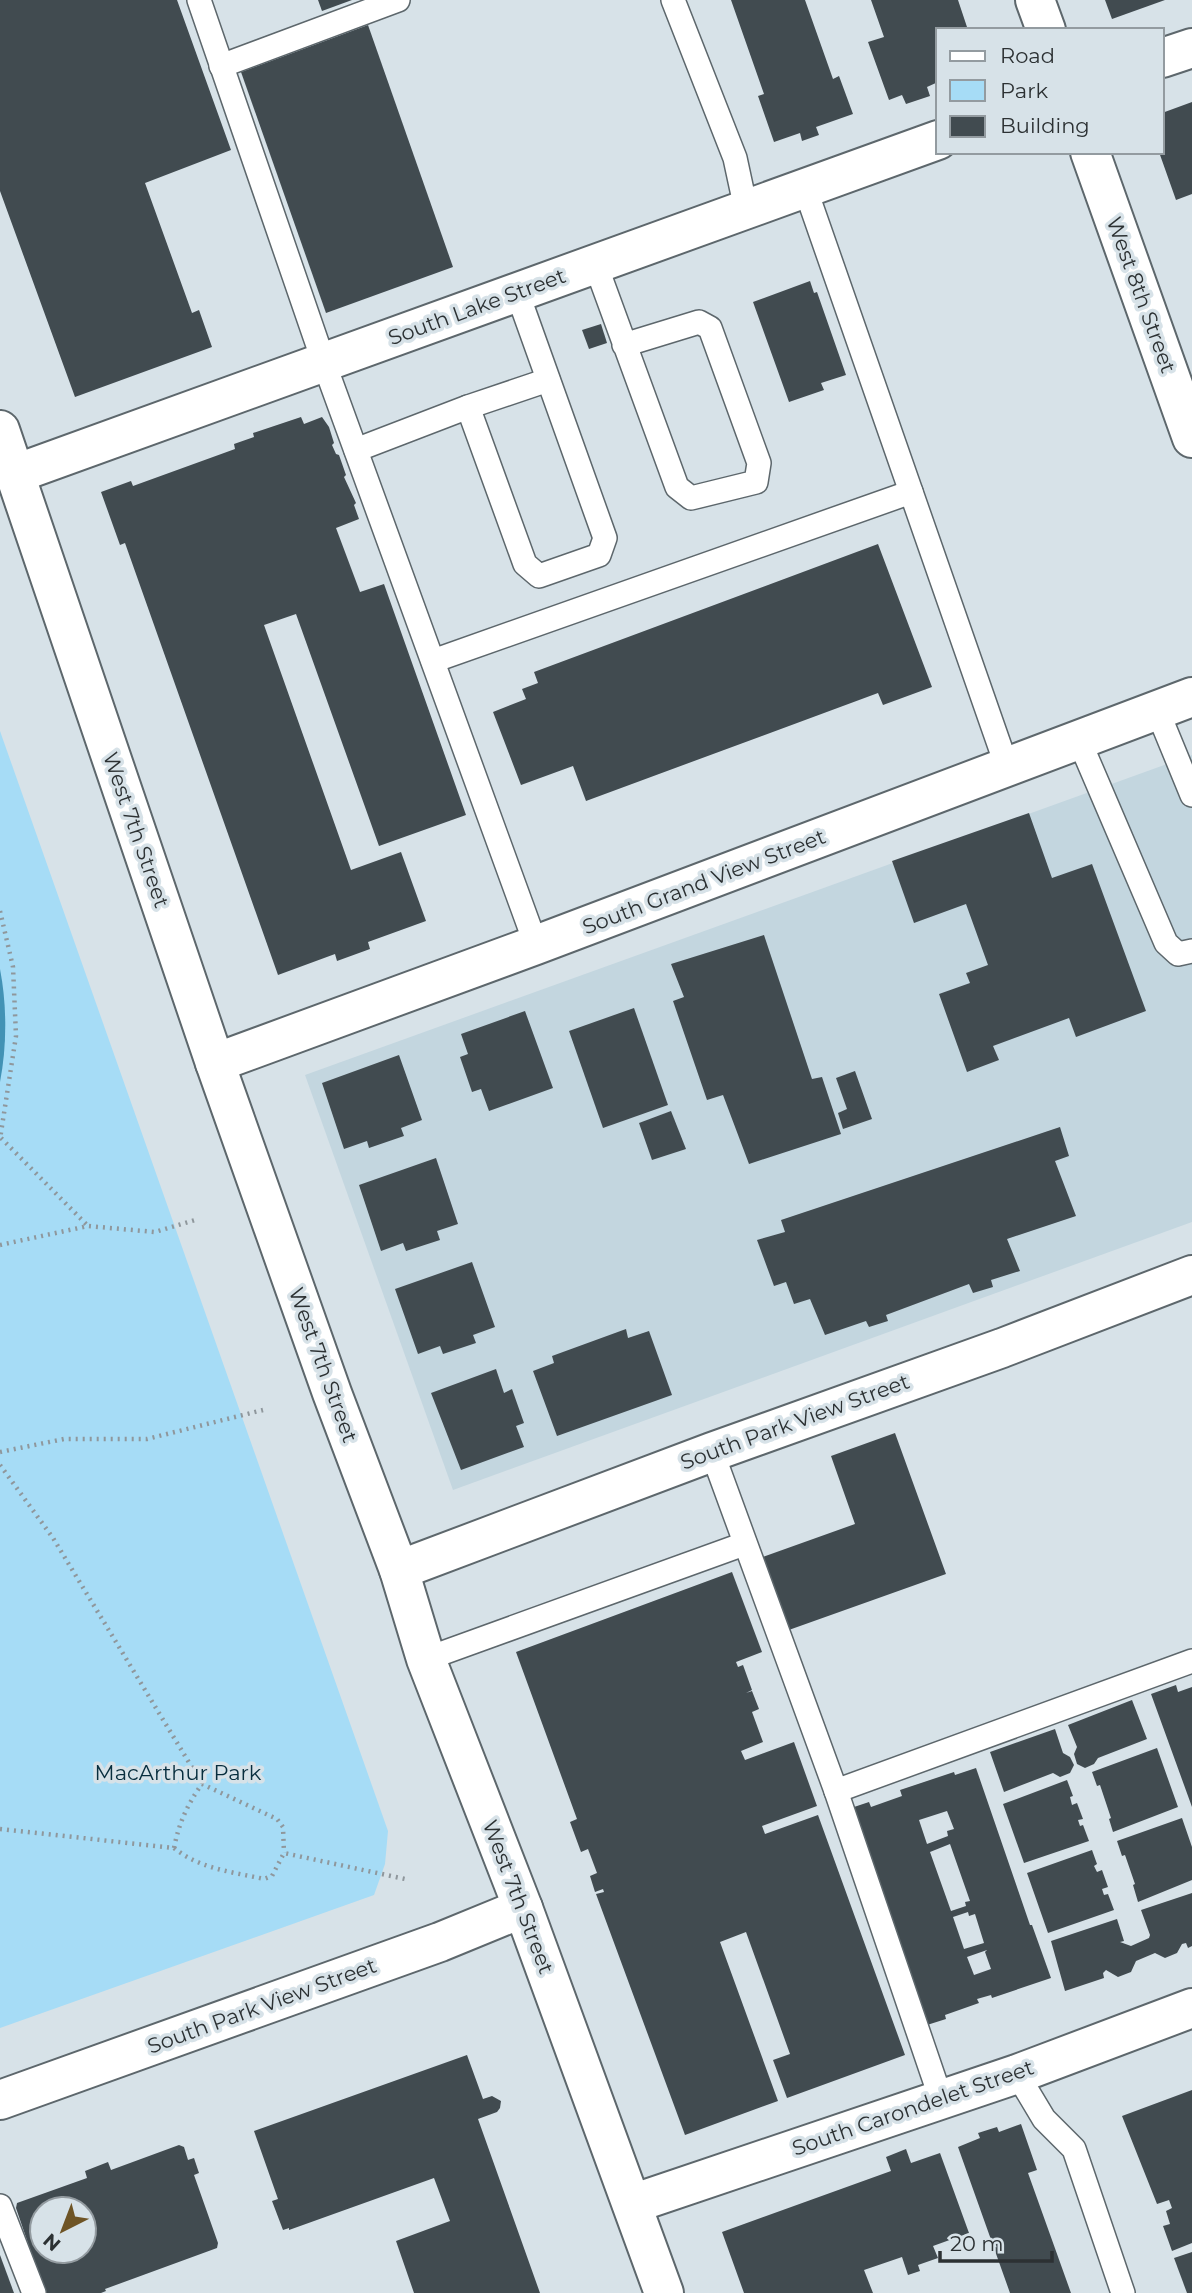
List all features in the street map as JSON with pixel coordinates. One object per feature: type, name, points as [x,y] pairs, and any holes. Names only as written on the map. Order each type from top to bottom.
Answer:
[{"type":"street","points":[[1035,0],[1045,28]]},
{"type":"street","points":[[1164,57],[1192,48]]},
{"type":"street","name":"South Lake Street","points":[[15,474],[936,141]]},
{"type":"street","name":"West 8th Street","points":[[1091,154],[1184,388],[1192,438]]},
{"type":"street","name":"West 7th Street","points":[[0,430],[215,1063],[332,1392],[399,1570],[426,1659],[523,1908],[664,2293]]},
{"type":"street","name":"South Grand View Street","points":[[215,1063],[537,945],[1192,697]]},
{"type":"street","name":"South Park View Street","points":[[399,1570],[712,1452],[1002,1348],[1192,1275]]},
{"type":"street","name":"South Park View Street","points":[[0,2100],[440,1942],[523,1908]]},
{"type":"street","name":"South Carondelet Street","points":[[632,2204],[1017,2074],[1192,2008]]},
{"type":"lane","points":[[199,0],[324,363],[537,945]]},
{"type":"lane","points":[[221,66],[398,0]]},
{"type":"lane","points":[[673,0],[735,158],[746,209]]},
{"type":"lane","points":[[805,188],[1007,767]]},
{"type":"lane","points":[[595,263],[624,345],[677,487],[691,498],[756,482],[759,463],[710,328],[699,322],[624,345]]},
{"type":"lane","points":[[468,407],[525,565],[539,576],[599,555],[605,538],[517,292]]},
{"type":"lane","points":[[356,450],[548,380]]},
{"type":"lane","points":[[433,661],[911,492]]},
{"type":"lane","points":[[1157,710],[1192,795]]},
{"type":"lane","points":[[1079,740],[1166,943],[1178,954],[1192,951]]},
{"type":"lane","points":[[712,1452],[836,1791],[941,2099]]},
{"type":"lane","points":[[426,1659],[744,1544]]},
{"type":"lane","points":[[836,1791],[1192,1661]]},
{"type":"lane","points":[[1017,2074],[1044,2119],[1074,2149],[1123,2293]]},
{"type":"lane","points":[[0,2206],[34,2293]]},
{"type":"path","points":[[0,911],[13,967],[16,1036],[0,1138],[88,1226]]},
{"type":"path","points":[[0,1245],[88,1226],[155,1232],[195,1220]]},
{"type":"path","points":[[0,1452],[64,1439],[148,1439],[262,1410]]},
{"type":"path","points":[[0,1465],[53,1538],[202,1784],[277,1819],[283,1827],[284,1853],[272,1876],[264,1879],[201,1865],[174,1848],[0,1829]]},
{"type":"path","points":[[174,1848],[178,1828],[188,1804],[202,1784]]},
{"type":"path","points":[[284,1853],[405,1879]]},
{"type":"shaded area","points":[[1192,755],[1192,1222],[453,1490],[305,1075]]},
{"type":"shaded area","points":[[0,969],[5,1026],[0,1082]]},
{"type":"green space","name":"MacArthur Park","points":[[0,731],[388,1831],[385,1864],[374,1895],[0,2028]]},
{"type":"building","points":[[0,0],[177,0],[231,150],[145,183],[192,313],[199,310],[212,347],[75,397],[0,191]]},
{"type":"building","points":[[318,0],[352,0],[322,11]]},
{"type":"building","points":[[731,0],[805,0],[833,79],[839,76],[853,114],[816,127],[819,135],[802,141],[800,133],[774,142],[758,96],[764,94]]},
{"type":"building","points":[[871,0],[958,0],[967,28],[936,28],[936,83],[927,87],[930,96],[906,104],[902,95],[889,100],[868,42],[884,37]]},
{"type":"building","points":[[1105,0],[1165,0],[1112,19]]},
{"type":"building","points":[[368,25],[453,267],[326,313],[241,72]]},
{"type":"building","points":[[1192,102],[1192,194],[1176,200],[1160,154],[1164,154],[1164,112]]},
{"type":"building","points":[[810,281],[814,293],[817,292],[846,375],[821,383],[824,390],[789,402],[753,302]]},
{"type":"building","points":[[601,324],[607,343],[589,349],[582,330]]},
{"type":"building","points":[[301,417],[304,424],[322,417],[329,427],[334,443],[332,445],[339,455],[359,519],[336,528],[360,592],[384,584],[466,815],[379,846],[296,614],[264,625],[351,870],[401,852],[426,921],[368,942],[370,949],[337,961],[335,954],[278,975],[125,543],[120,545],[101,492],[131,481],[133,486],[235,449],[234,444],[254,437],[253,433]]},
{"type":"building","points":[[878,544],[932,687],[883,705],[878,693],[586,801],[573,766],[521,785],[493,712],[526,699],[522,689],[538,683],[534,672]]},
{"type":"building","points":[[1029,813],[1052,878],[1092,864],[1146,1011],[1076,1037],[1069,1018],[993,1046],[999,1060],[967,1072],[939,994],[970,983],[966,973],[988,965],[966,904],[914,923],[892,861]]},
{"type":"building","points":[[764,935],[812,1079],[822,1077],[841,1134],[749,1164],[723,1095],[707,1100],[673,1001],[684,997],[671,964]]},
{"type":"building","points":[[634,1008],[668,1105],[603,1128],[569,1031]]},
{"type":"building","points":[[525,1011],[553,1088],[489,1111],[481,1089],[472,1092],[460,1057],[468,1054],[461,1034]]},
{"type":"building","points":[[399,1055],[422,1120],[401,1128],[404,1136],[369,1148],[367,1141],[344,1149],[322,1083]]},
{"type":"building","points":[[855,1071],[872,1119],[843,1129],[838,1113],[847,1109],[836,1078]]},
{"type":"building","points":[[671,1111],[686,1149],[652,1160],[639,1123]]},
{"type":"building","points":[[1060,1127],[1069,1156],[1055,1161],[1076,1216],[1007,1239],[1020,1271],[991,1280],[993,1287],[973,1293],[969,1284],[886,1315],[888,1321],[869,1327],[866,1321],[825,1335],[810,1299],[794,1304],[786,1282],[774,1286],[757,1240],[785,1232],[781,1220]]},
{"type":"building","points":[[436,1158],[458,1224],[437,1231],[440,1240],[406,1251],[403,1243],[381,1251],[359,1185]]},
{"type":"building","points":[[472,1262],[495,1327],[473,1335],[476,1343],[443,1354],[440,1346],[418,1354],[395,1289]]},
{"type":"building","points":[[626,1329],[628,1338],[649,1331],[672,1395],[557,1436],[533,1371],[554,1363],[552,1356]]},
{"type":"building","points":[[496,1369],[504,1393],[512,1389],[524,1423],[516,1426],[524,1447],[461,1470],[431,1393]]},
{"type":"building","points":[[895,1433],[946,1574],[786,1631],[760,1558],[855,1524],[831,1456]]},
{"type":"building","points":[[732,1572],[762,1652],[736,1662],[738,1667],[743,1665],[752,1690],[746,1693],[752,1691],[759,1709],[752,1712],[763,1742],[741,1751],[745,1760],[794,1742],[817,1806],[762,1826],[765,1834],[818,1815],[905,2055],[787,2098],[773,2060],[790,2054],[746,1932],[720,1942],[778,2101],[685,2135],[596,1894],[604,1892],[603,1889],[595,1892],[590,1876],[597,1873],[588,1849],[581,1852],[570,1822],[577,1819],[516,1652]]},
{"type":"building","points":[[1176,1685],[1178,1692],[1192,1687],[1192,1807],[1151,1694]]},
{"type":"building","points":[[1132,1700],[1147,1739],[1098,1758],[1094,1764],[1085,1768],[1077,1764],[1074,1754],[1077,1747],[1068,1725]]},
{"type":"building","points":[[1055,1729],[1063,1753],[1070,1757],[1074,1765],[1070,1773],[1060,1777],[1053,1773],[1004,1792],[990,1752]]},
{"type":"building","points":[[1157,1748],[1178,1807],[1113,1832],[1100,1785],[1097,1786],[1092,1772]]},
{"type":"building","points":[[976,1768],[1051,1978],[992,1998],[991,1995],[977,1999],[979,2003],[945,2015],[946,2019],[927,2025],[851,1808],[869,1802],[871,1807],[902,1796],[900,1790],[954,1772],[955,1775]],"holes":[[[947,1811],[954,1829],[947,1831],[948,1836],[927,1844],[919,1820]],[[950,1844],[970,1901],[965,1902],[966,1906],[951,1911],[930,1852]],[[968,1912],[969,1916],[975,1914],[984,1943],[964,1949],[953,1917]],[[987,1950],[985,1952],[991,1969],[974,1975],[967,1957]]]},
{"type":"building","points":[[1067,1780],[1073,1796],[1070,1797],[1072,1805],[1077,1803],[1083,1819],[1078,1820],[1080,1826],[1083,1825],[1089,1841],[1024,1863],[1003,1804]]},
{"type":"building","points":[[1182,1818],[1192,1847],[1192,1880],[1138,1902],[1133,1885],[1135,1884],[1117,1841]]},
{"type":"building","points":[[1092,1850],[1097,1864],[1094,1866],[1097,1872],[1102,1870],[1108,1887],[1102,1889],[1104,1895],[1108,1894],[1114,1910],[1048,1933],[1027,1873]]},
{"type":"building","points":[[1192,1893],[1192,1946],[1188,1948],[1186,1943],[1182,1944],[1177,1953],[1165,1958],[1155,1953],[1136,1961],[1131,1972],[1118,1977],[1106,1970],[1103,1973],[1104,1978],[1065,1991],[1051,1941],[1117,1919],[1124,1941],[1120,1942],[1131,1946],[1150,1935],[1141,1910]]},
{"type":"building","points":[[467,2055],[483,2099],[492,2096],[501,2101],[497,2112],[478,2119],[540,2293],[414,2293],[396,2241],[450,2221],[434,2178],[283,2230],[272,2201],[278,2199],[254,2131]]},
{"type":"building","points":[[1192,2090],[1192,2243],[1172,2251],[1163,2226],[1170,2224],[1166,2211],[1172,2208],[1169,2200],[1157,2204],[1122,2116]]},
{"type":"building","points":[[1021,2124],[1037,2170],[1028,2173],[1071,2293],[1010,2293],[958,2147],[980,2138],[978,2133],[997,2127],[999,2132]]},
{"type":"building","points":[[179,2145],[184,2147],[188,2160],[194,2158],[199,2173],[194,2175],[218,2243],[217,2248],[105,2289],[106,2291],[101,2293],[45,2293],[35,2265],[98,2265],[98,2195],[39,2195],[87,2178],[85,2171],[108,2162],[111,2170]]},
{"type":"building","points":[[906,2149],[911,2163],[940,2153],[969,2233],[933,2246],[938,2258],[918,2265],[920,2271],[908,2275],[902,2257],[864,2270],[873,2293],[744,2293],[722,2232],[891,2171],[886,2157]]},
{"type":"building","points":[[28,2199],[28,2243],[16,2208],[17,2203]]},
{"type":"building","points":[[1192,2252],[1192,2293],[1187,2293],[1174,2258]]},
{"type":"building","points":[[0,2255],[14,2293],[0,2293]]}]
